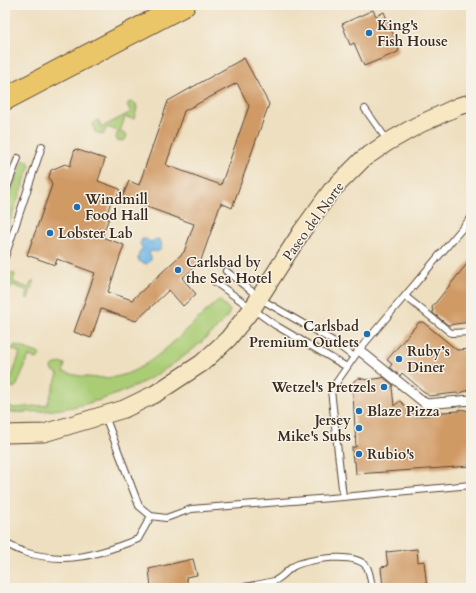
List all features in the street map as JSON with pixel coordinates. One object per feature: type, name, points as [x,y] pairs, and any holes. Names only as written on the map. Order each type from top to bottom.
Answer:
[{"type":"highway","points":[[5,99],[184,5]]},
{"type":"main road","name":"Paseo del Norte","points":[[5,434],[44,432],[124,409],[155,394],[202,363],[228,339],[256,303],[302,231],[331,191],[363,159],[388,142],[418,125],[459,106],[471,103]]},
{"type":"street","points":[[357,353],[426,404],[471,400]]},
{"type":"lane","points":[[365,109],[388,142]]},
{"type":"lane","points":[[5,257],[42,146]]},
{"type":"lane","points":[[5,193],[18,158]]},
{"type":"lane","points":[[343,498],[332,390],[357,353],[471,218]]},
{"type":"lane","points":[[226,271],[275,325],[347,367]]},
{"type":"lane","points":[[215,282],[256,303],[278,310],[357,353]]},
{"type":"lane","points":[[405,296],[451,333],[471,332]]},
{"type":"lane","points":[[104,415],[139,506],[151,516],[166,518],[191,509],[343,498],[471,486]]},
{"type":"lane","points":[[5,543],[23,552],[55,559],[84,557],[138,539],[151,516]]},
{"type":"lane","points":[[238,588],[275,580],[294,566],[328,558],[348,558],[362,562],[367,568],[372,588]]},
{"type":"green space","points":[[132,102],[136,104],[137,108],[134,119],[125,117],[120,132],[127,135],[125,140],[117,140],[116,138],[118,131],[107,127],[103,135],[95,132],[93,124],[97,120],[102,127],[131,112],[127,105],[128,103]]},
{"type":"green space","points":[[25,160],[28,161],[30,166],[5,235],[5,209],[21,163]]},
{"type":"green space","points":[[5,273],[15,274],[13,282],[29,288],[32,281],[34,281],[28,299],[26,298],[28,291],[12,285],[9,292],[5,292]]},
{"type":"green space","points":[[219,300],[230,310],[229,314],[219,326],[182,358],[160,373],[136,386],[87,404],[33,412],[5,412],[5,405],[15,408],[47,405],[58,374],[51,369],[51,367],[55,364],[65,364],[63,372],[96,378],[115,377],[129,373],[143,366],[170,345]]},
{"type":"green space","points":[[15,345],[40,355],[37,359],[29,356],[17,385],[14,388],[11,387],[10,382],[20,353],[12,349]]},
{"type":"water","points":[[142,239],[146,239],[150,242],[157,239],[161,241],[161,249],[157,252],[150,252],[149,255],[151,256],[151,260],[147,264],[140,262],[138,259],[139,253],[143,249],[140,244]]},
{"type":"building","name":"King's Fish House","points":[[373,10],[376,16],[384,12],[399,48],[398,52],[364,66],[354,43],[350,45],[342,24]]},
{"type":"building","points":[[244,58],[269,104],[232,208],[221,203],[200,263],[182,278],[196,294],[183,306],[169,290],[136,321],[101,309],[91,338],[74,332],[95,273],[57,259],[55,265],[27,255],[52,185],[49,177],[51,170],[65,164],[70,166],[75,149],[105,159],[98,181],[120,189],[116,200],[112,198],[107,214],[110,215],[102,237],[124,245],[108,292],[132,300],[184,252],[194,224],[122,198],[129,181],[139,185],[168,101]],"holes":[[[237,83],[249,106],[221,185],[166,165],[184,111]]]},
{"type":"building","points":[[471,259],[471,322],[448,325],[433,313],[432,307]]},
{"type":"building","points":[[419,322],[423,322],[457,350],[471,349],[471,389],[458,394],[429,396],[402,373],[400,376],[390,367],[392,364],[387,360]]},
{"type":"building","points":[[383,377],[393,385],[394,406],[400,401],[416,416],[430,415],[429,413],[459,411],[459,409],[471,411],[471,466],[356,474],[352,447],[356,447],[353,394],[351,390],[352,384],[359,378],[367,380]]},
{"type":"building","points":[[417,549],[418,562],[424,561],[427,588],[383,588],[381,567],[388,566],[386,552]]},
{"type":"building","points":[[193,559],[197,575],[186,577],[189,588],[151,588],[149,569]]},
{"type":"place","name":"King's Fish House","points":[[369,33]]},
{"type":"place","name":"Windmill Food Hall","points":[[77,207]]},
{"type":"place","name":"Lobster Lab","points":[[50,233]]},
{"type":"place","name":"Carlsbad by the Sea Hotel","points":[[178,270]]},
{"type":"place","name":"Carlsbad Premium Outlets","points":[[367,334]]},
{"type":"place","name":"Ruby’s Diner","points":[[399,359]]},
{"type":"place","name":"Wetzel's Pretzels","points":[[384,387]]},
{"type":"place","name":"Blaze Pizza","points":[[359,411]]},
{"type":"place","name":"Jersey Mike's Subs","points":[[359,428]]},
{"type":"place","name":"Rubio's","points":[[359,454]]}]
